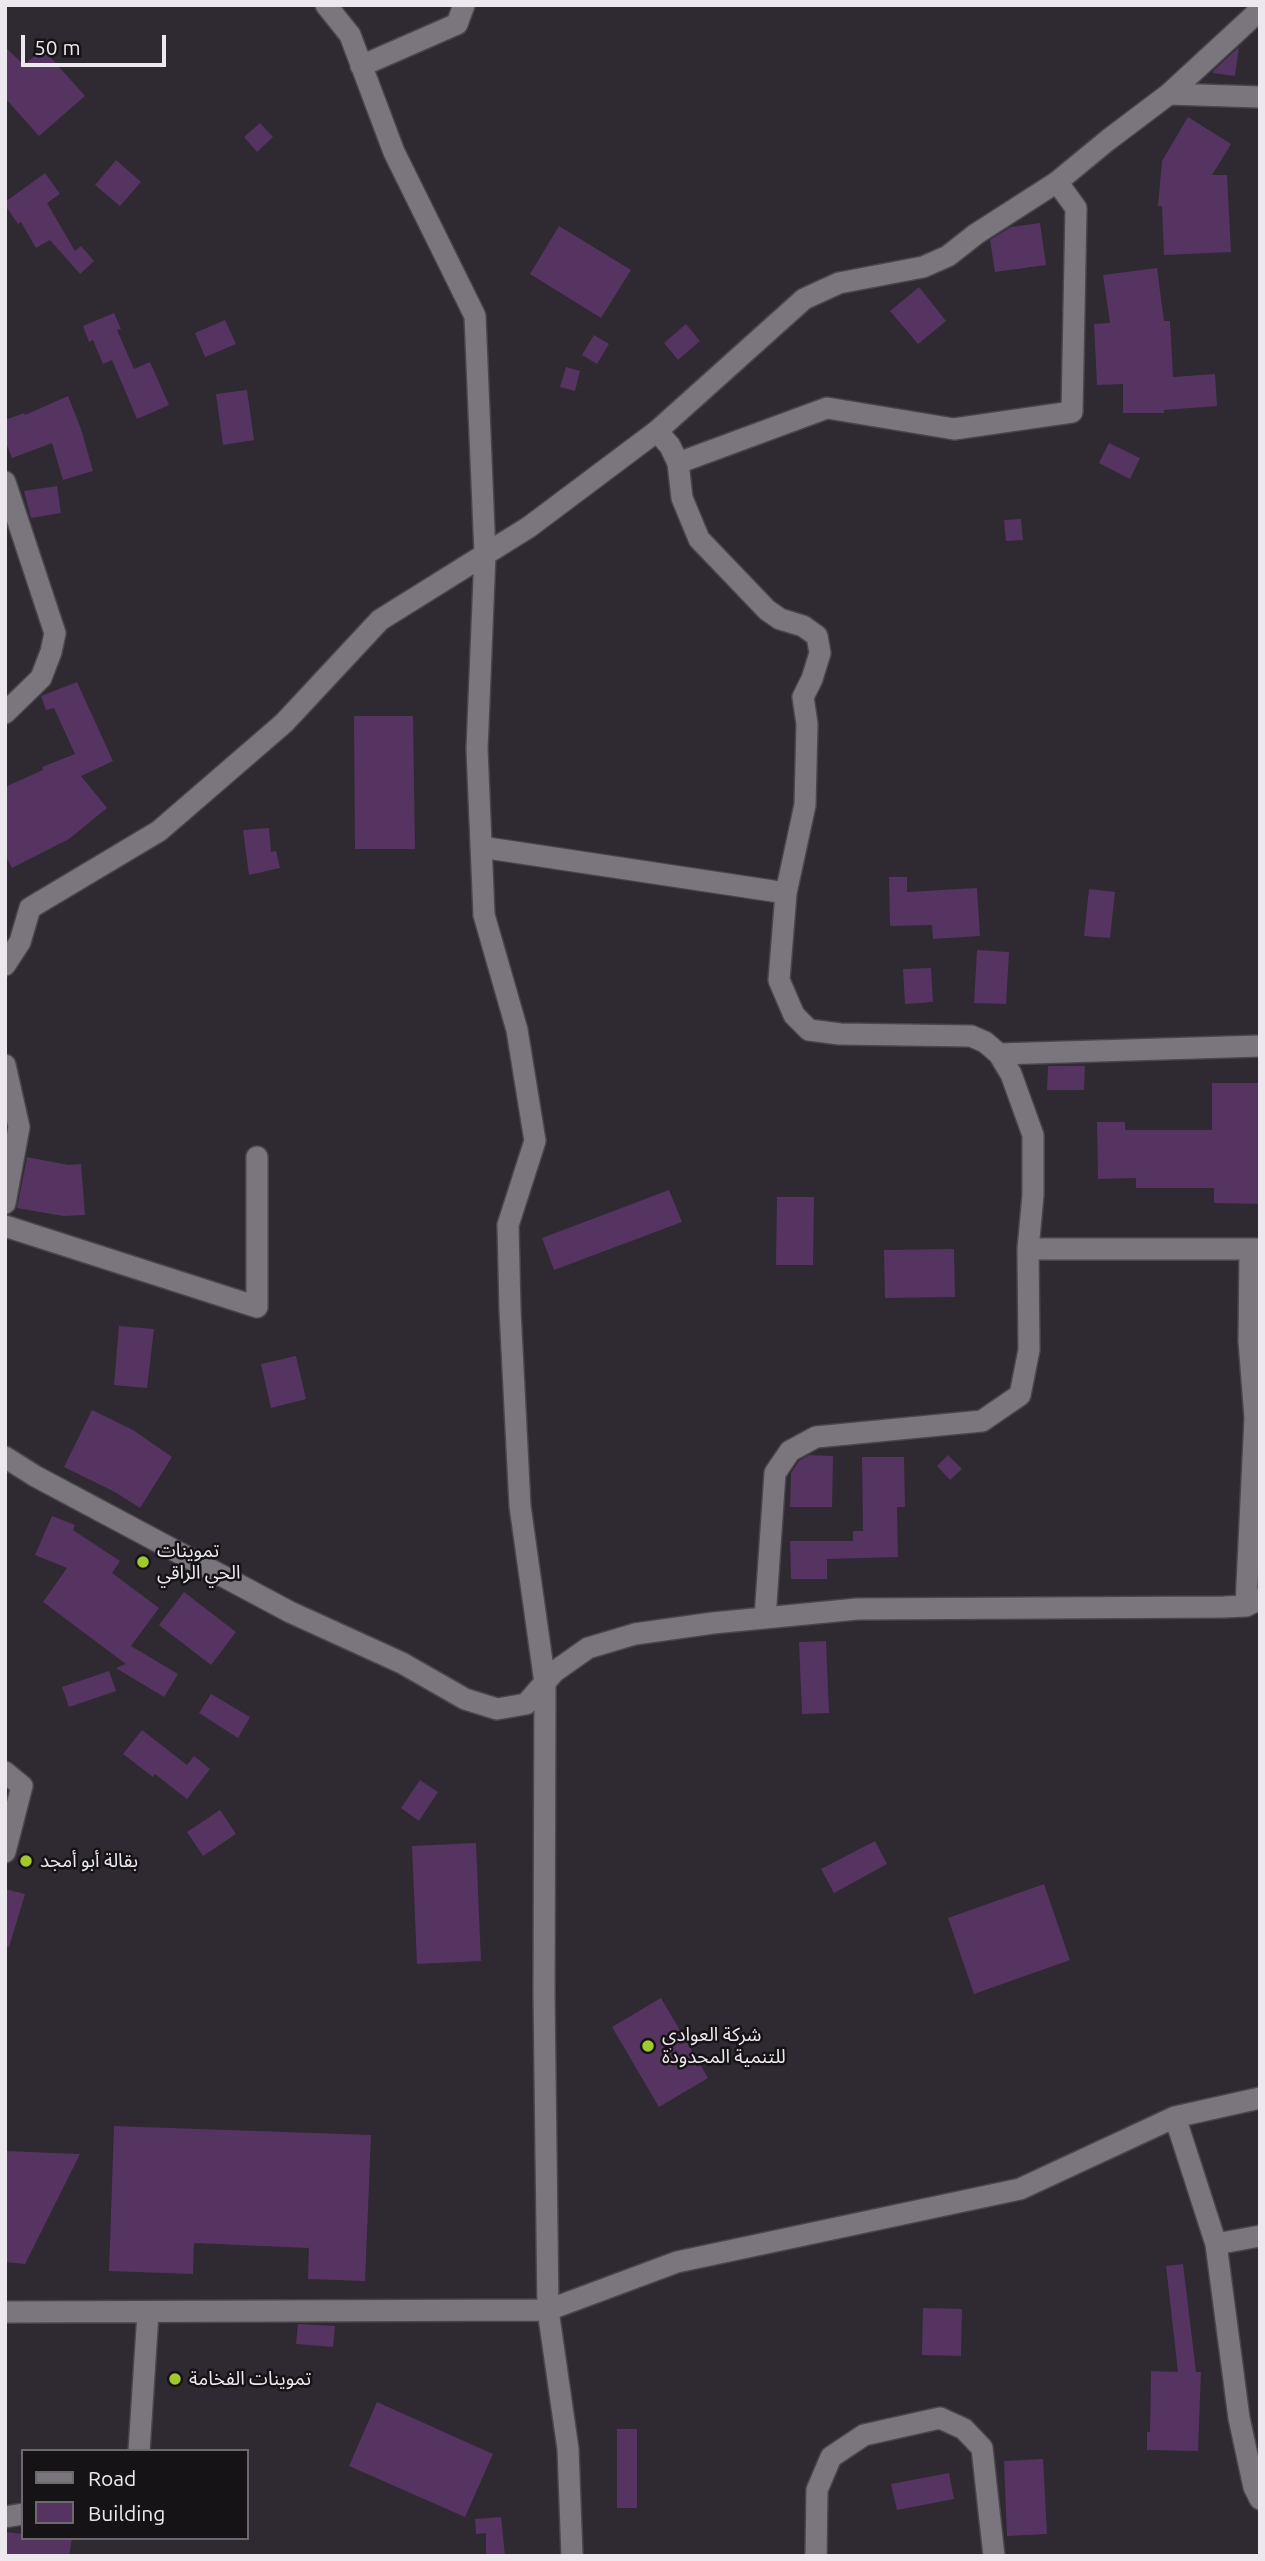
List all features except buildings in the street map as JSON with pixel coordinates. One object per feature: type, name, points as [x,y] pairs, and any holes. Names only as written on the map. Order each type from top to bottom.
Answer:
[{"type":"street","points":[[326,5],[350,35],[394,152],[475,316],[485,554],[477,749],[484,915],[517,1030],[535,1141],[508,1225],[508,1249],[520,1506],[545,1683],[544,1994],[548,2310],[568,2449],[572,2556]]},
{"type":"street","points":[[362,66],[457,24],[464,5]]},
{"type":"street","points":[[5,964],[19,942],[30,908],[159,831],[284,723],[380,620],[529,527],[657,431],[804,299],[839,283],[923,267],[948,256],[976,233],[1057,182],[1169,93],[1260,10]]},
{"type":"street","points":[[1169,93],[1260,97]]},
{"type":"street","points":[[678,463],[827,408],[954,429],[1072,412],[1076,208],[1057,182]]},
{"type":"street","points":[[657,431],[670,446],[678,463],[682,498],[699,539],[767,610],[780,619],[803,626],[817,636],[820,653],[813,679],[803,697],[807,724],[805,806],[786,893],[779,980],[794,1015],[809,1030],[840,1034],[971,1036],[985,1042],[999,1054],[1011,1074],[1033,1135],[1033,1195],[1028,1249],[1029,1350],[1020,1395],[982,1421],[816,1437],[790,1451],[775,1473],[765,1618]]},
{"type":"street","points":[[5,482],[55,633],[41,678],[7,710]]},
{"type":"street","points":[[481,847],[786,893]]},
{"type":"street","points":[[999,1054],[1260,1046]]},
{"type":"street","points":[[5,1065],[19,1127],[5,1203]]},
{"type":"street","points":[[5,1226],[257,1307],[257,1157]]},
{"type":"street","points":[[5,1457],[35,1476],[290,1612],[402,1663],[465,1699],[497,1709],[526,1704],[554,1672],[589,1648],[635,1634],[857,1609],[1253,1602],[1255,1418],[1249,1341],[1255,1249],[1028,1249]]},
{"type":"street","points":[[5,1772],[22,1786],[5,1852]]},
{"type":"street","points":[[5,2312],[548,2310],[677,2262],[1020,2189],[1175,2117],[1260,2098]]},
{"type":"street","points":[[1175,2117],[1216,2244],[1239,2418],[1254,2487],[1260,2499]]},
{"type":"street","points":[[1216,2244],[1260,2236]]},
{"type":"street","points":[[139,2449],[148,2312]]},
{"type":"street","points":[[816,2556],[817,2490],[831,2457],[864,2435],[940,2418],[964,2429],[982,2448],[993,2556]]},
{"type":"place","name":"تموينات الحي الراقي","points":[[143,1562]]},
{"type":"place","name":"بقالة أبو أمجد","points":[[26,1861]]},
{"type":"place","name":"شركة العوادي للتنمية المحدودة","points":[[648,2046]]},
{"type":"place","name":"تموينات الفخامة","points":[[175,2379]]}]
